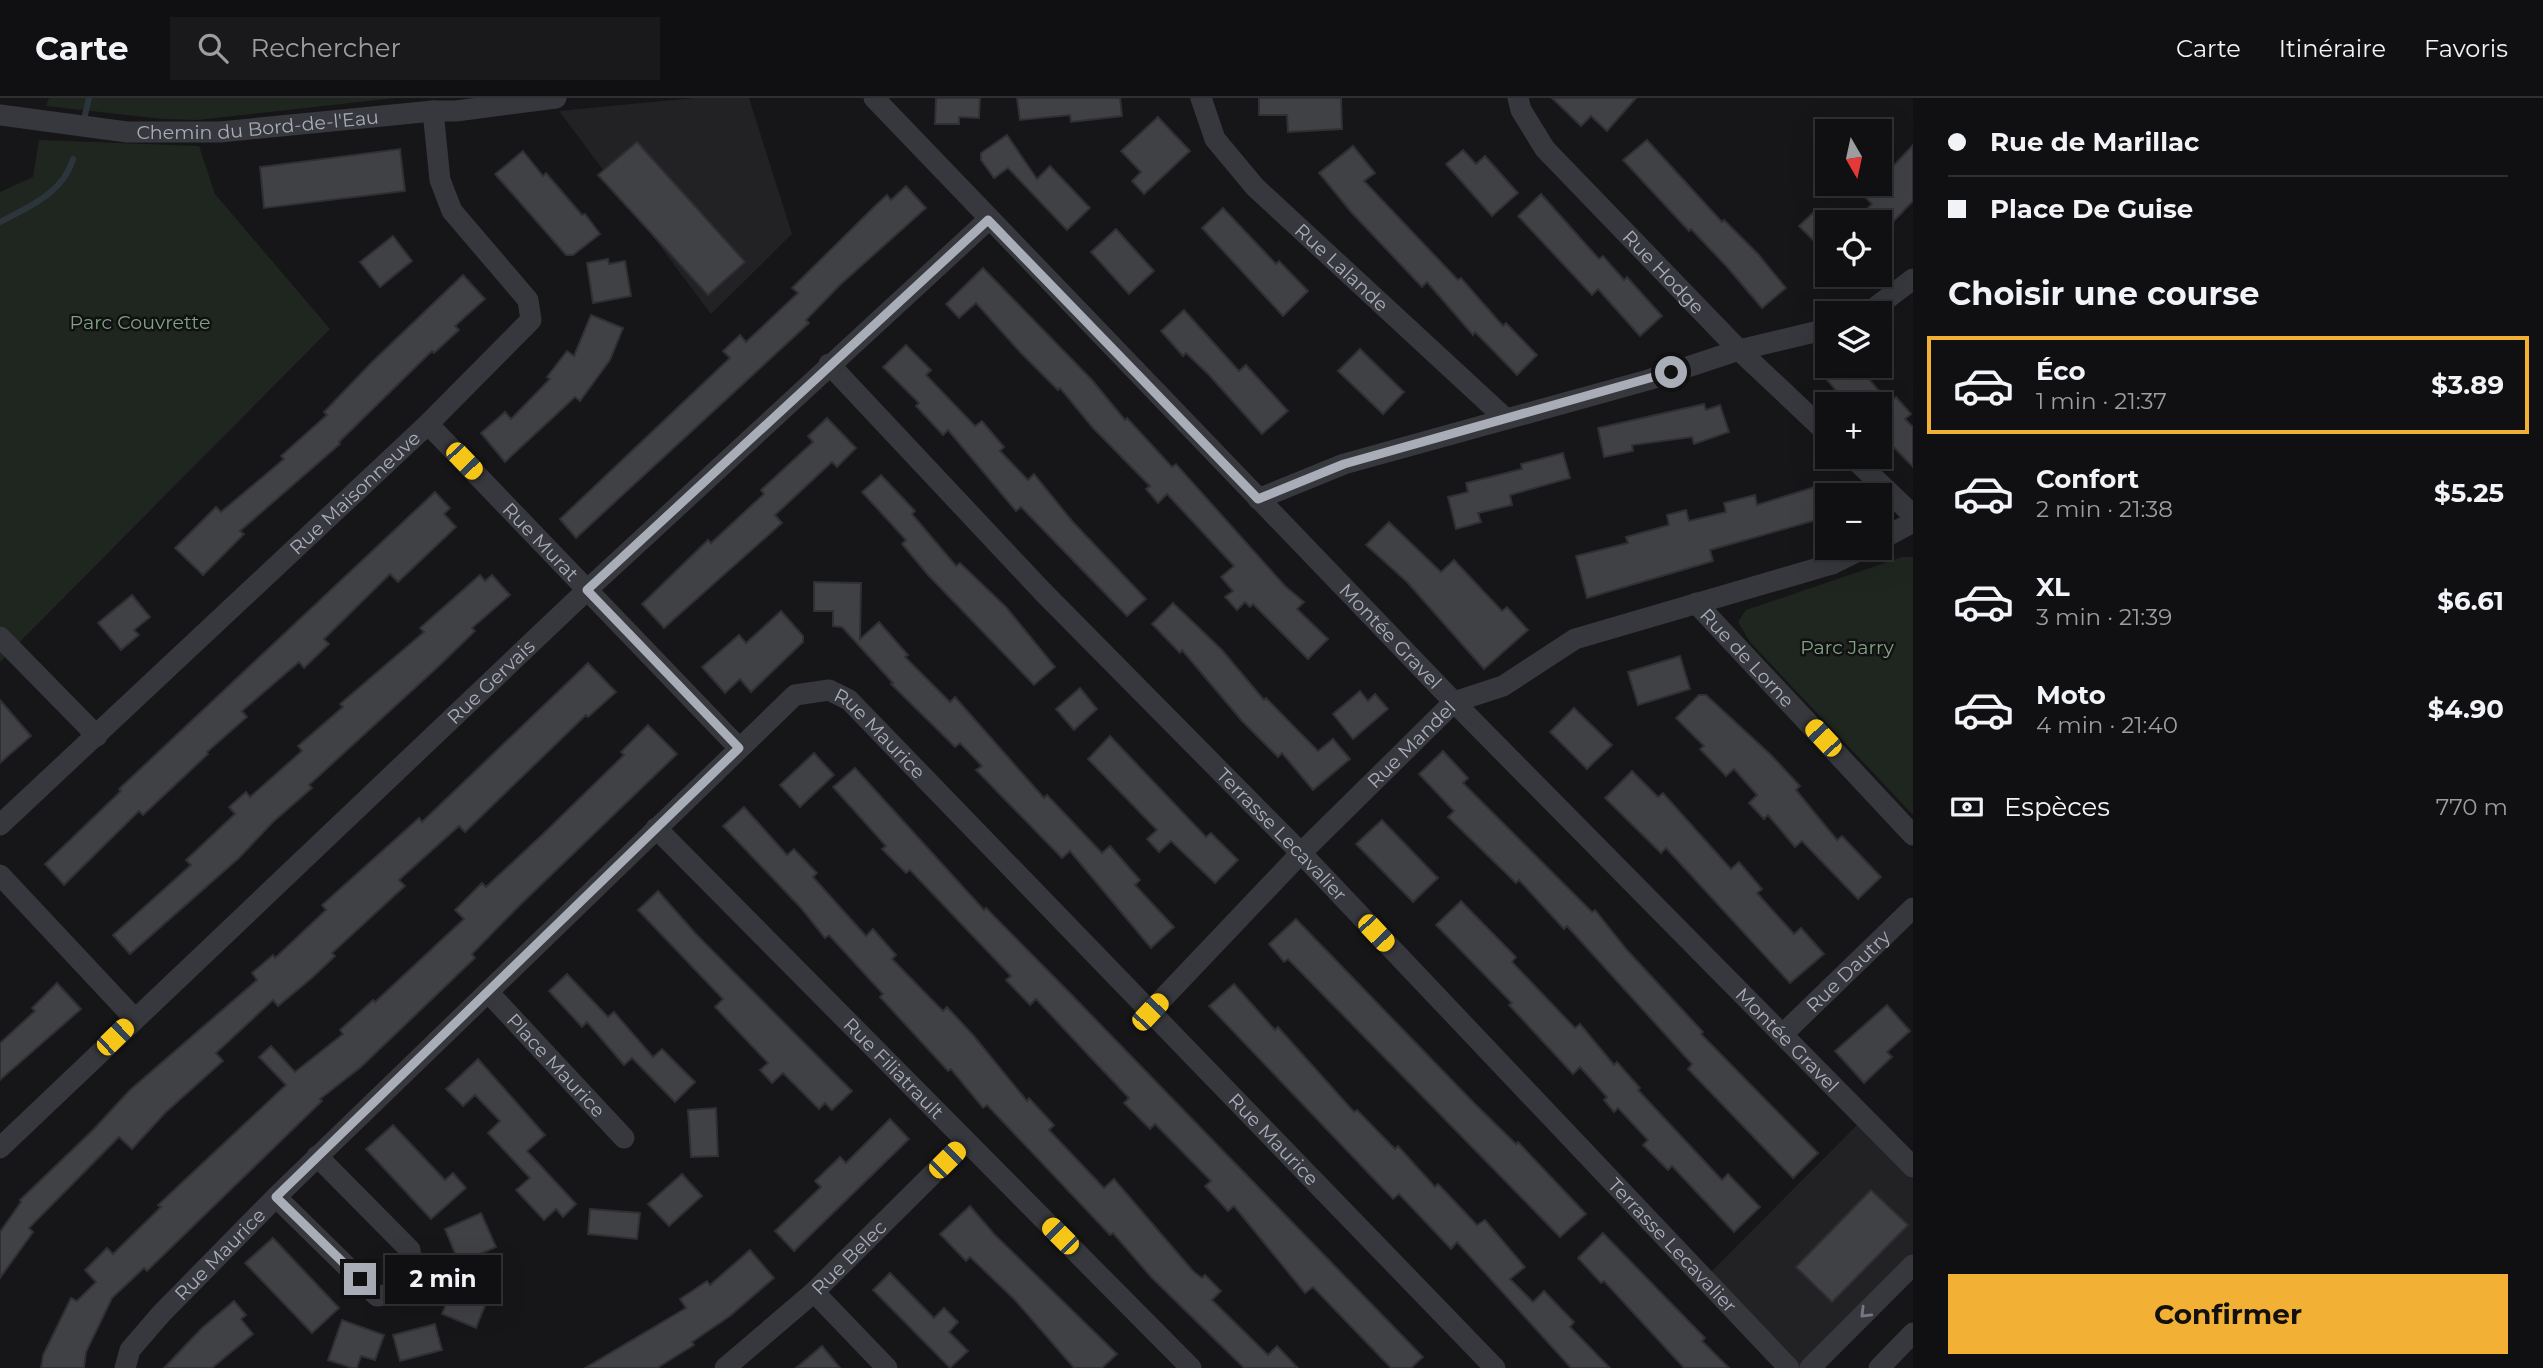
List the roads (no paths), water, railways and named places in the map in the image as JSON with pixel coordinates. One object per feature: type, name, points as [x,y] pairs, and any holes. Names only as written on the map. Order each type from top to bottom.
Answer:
[{"type":"street","name":"Chemin du Bord-de-l'Eau","points":[[0,115],[127,132],[220,132],[456,111],[556,98]]},
{"type":"street","name":"Montée Gravel","points":[[874,98],[988,220],[1454,702],[1784,1033],[1913,1167]]},
{"type":"street","name":"Rue Lalande","points":[[1201,98],[1215,139],[1255,187],[1506,419]]},
{"type":"street","name":"Rue Hodge","points":[[1518,98],[1521,110],[1545,149],[1739,350],[1815,422]]},
{"type":"street","name":"Rue Maisonneuve","points":[[0,825],[429,424],[531,320],[527,300],[452,211],[440,180],[433,111]]},
{"type":"street","name":"Rue Gervais","points":[[0,1148],[587,590],[988,220]]},
{"type":"street","points":[[1884,301],[1913,279]]},
{"type":"street","points":[[1258,499],[1344,464],[1648,380],[1739,350],[1815,332]]},
{"type":"street","name":"Terrasse Lecavalier","points":[[829,364],[1044,592],[1301,853],[1789,1368]]},
{"type":"street","name":"Rue Murat","points":[[429,424],[739,748]]},
{"type":"street","points":[[1865,469],[1913,515]]},
{"type":"street","points":[[1892,533],[1913,522]]},
{"type":"street","name":"Rue Mandel","points":[[1150,1012],[1301,853],[1454,702],[1503,686],[1574,639],[1840,560]]},
{"type":"street","name":"Rue de Lorne","points":[[1696,603],[1913,835]]},
{"type":"street","points":[[0,637],[97,736]]},
{"type":"street","name":"Rue Maurice","points":[[125,1368],[130,1350],[276,1197],[739,748],[795,695],[829,690],[849,700],[1495,1368]]},
{"type":"street","name":"Rue Filiatrault","points":[[656,828],[1191,1368]]},
{"type":"street","points":[[0,875],[134,1018]]},
{"type":"street","name":"Rue Dautry","points":[[1784,1033],[1913,908]]},
{"type":"street","name":"Place Maurice","points":[[488,992],[624,1138]]},
{"type":"street","name":"Rue Belec","points":[[725,1368],[814,1292],[966,1141]]},
{"type":"street","points":[[276,1197],[377,1296],[402,1293],[413,1277],[410,1250],[317,1156]]},
{"type":"street","points":[[1810,1368],[1913,1265]]},
{"type":"street","points":[[814,1292],[887,1368]]},
{"type":"street","points":[[1879,1368],[1913,1333]]},
{"type":"waterway","points":[[85,115],[89,98]]},
{"type":"waterway","points":[[0,222],[44,198],[61,181],[73,159]]},
{"type":"park label","name":"Parc Couvrette","points":[[140,322]]},
{"type":"park label","name":"Parc Jarry","points":[[1847,647]]}]
